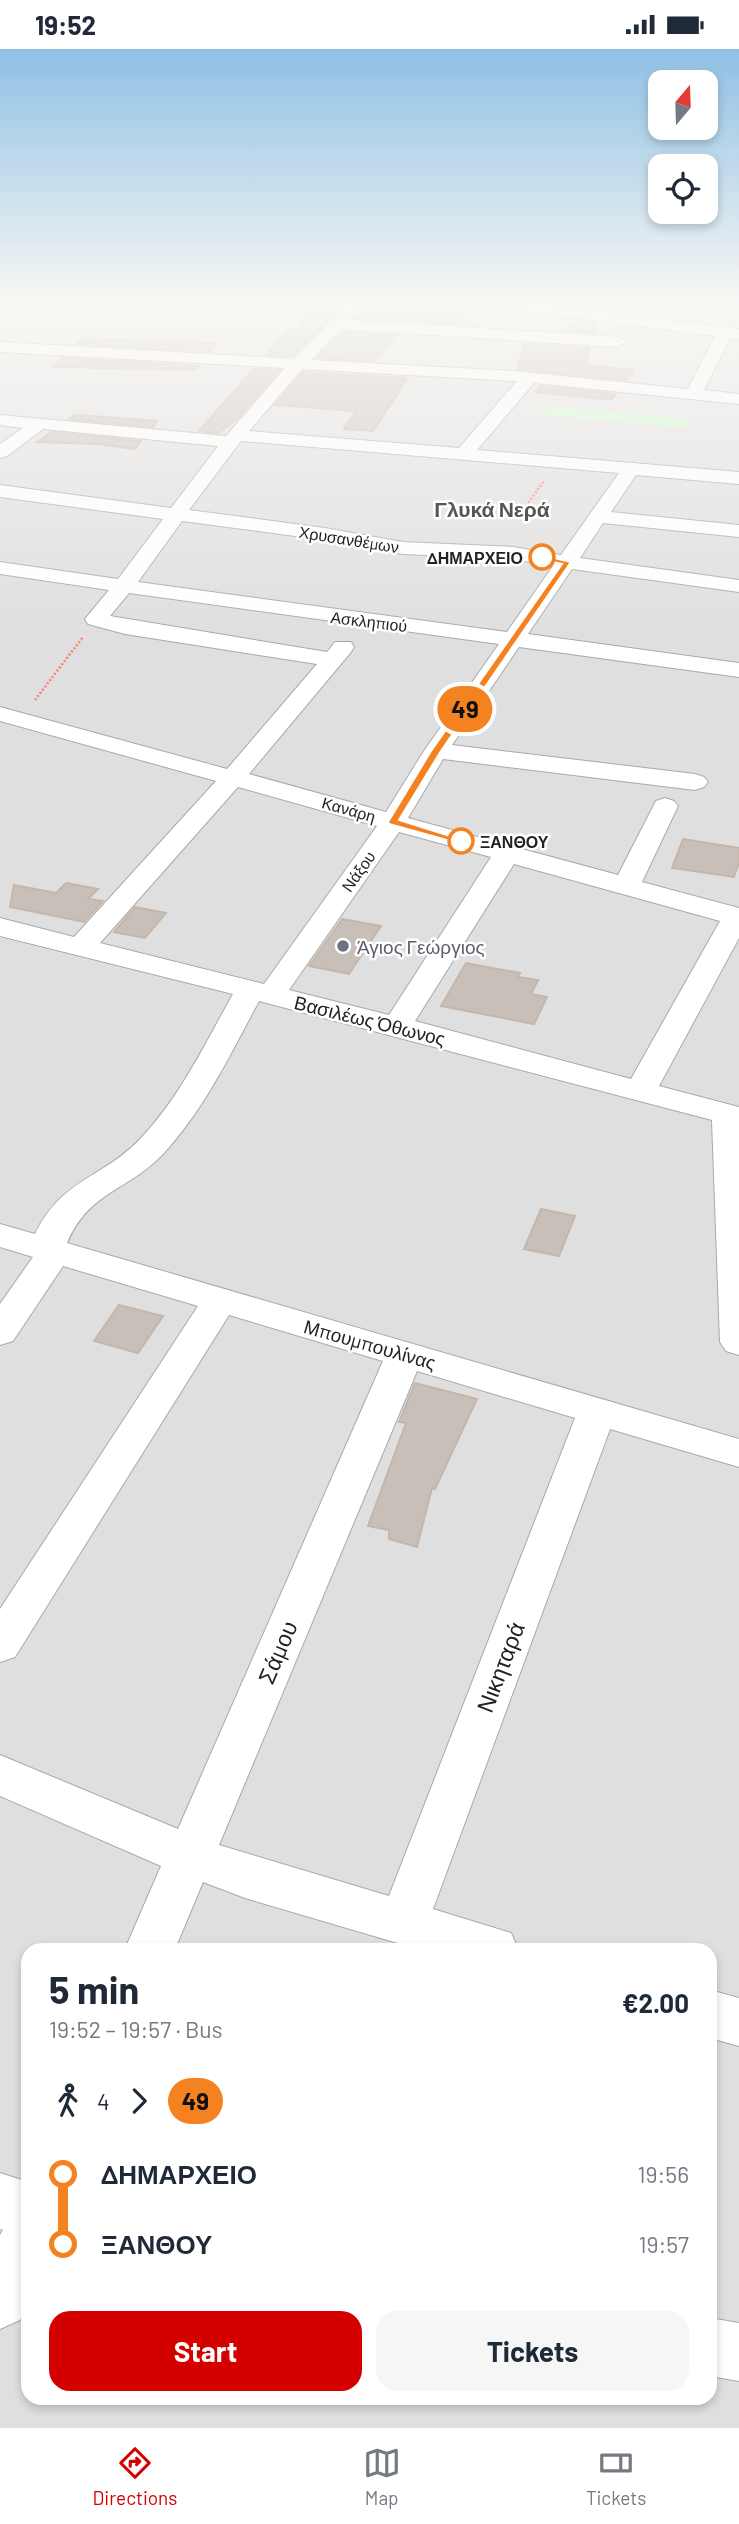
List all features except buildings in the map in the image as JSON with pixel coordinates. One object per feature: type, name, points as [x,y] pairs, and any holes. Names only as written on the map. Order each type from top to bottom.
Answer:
[{"type":"street","points":[[257,412],[96,619],[125,627],[331,659]]},
{"type":"street","points":[[464,454],[500,412]]},
{"type":"street","points":[[0,420],[464,454],[739,478]]},
{"type":"street","points":[[0,452],[41,423]]},
{"type":"street","name":"Νάξου","points":[[50,1250],[64,1213],[74,1202],[148,1150],[187,1104],[194,1088],[260,992],[393,822],[436,751],[631,469]]},
{"type":"street","name":"Χρυσανθέμων","points":[[0,491],[325,534],[388,546],[513,553],[739,586]]},
{"type":"street","points":[[603,509],[739,514]]},
{"type":"street","points":[[603,509],[739,531]]},
{"type":"street","points":[[0,586],[10,569]]},
{"type":"street","name":"Ασκληπιού","points":[[10,569],[369,621],[515,638],[739,670]]},
{"type":"street","points":[[81,947],[234,776],[331,659],[369,621]]},
{"type":"street","points":[[0,738],[10,716]]},
{"type":"street","name":"Κανάρη","points":[[10,716],[738,917]]},
{"type":"street","points":[[436,751],[695,782]]},
{"type":"street","points":[[626,887],[665,806]]},
{"type":"street","points":[[397,1026],[506,854]]},
{"type":"street","points":[[640,1091],[738,917]]},
{"type":"street","name":"Βασιλέως Όθωνος","points":[[3,933],[81,947],[397,1026],[734,1116]]},
{"type":"street","points":[[734,1116],[739,1342]]},
{"type":"street","name":"Μπουμπουλίνας","points":[[0,1235],[739,1453]]},
{"type":"street","points":[[0,1332],[50,1250]]},
{"type":"street","points":[[0,1645],[220,1300]]},
{"type":"street","name":"Σάμου","points":[[153,1943],[405,1355]]},
{"type":"street","name":"Νικηταρά","points":[[403,1923],[597,1411]]},
{"type":"street","points":[[0,1775],[190,1856],[472,1943]]},
{"type":"street","points":[[717,2016],[739,2022]]},
{"type":"street","points":[[0,2201],[21,2208]]},
{"type":"street","points":[[0,2300],[21,2253]]},
{"type":"street","points":[[717,2348],[739,2352]]},
{"type":"path","points":[[10,716],[96,619]]},
{"type":"shaded area","points":[[0,412],[739,412],[739,2426],[0,2426]]},
{"type":"green space","points":[[611,412],[687,419],[686,428],[540,414]]},
{"type":"bus line","name":"49","points":[[461,841],[393,822],[436,751],[567,562],[542,557]]},
{"type":"place","name":"ΔΗΜΑΡΧΕΙΟ","points":[[542,557]]},
{"type":"place","name":"ΞΑΝΘΟΥ","points":[[461,841]]},
{"type":"place","name":"Άγιος Γεώργιος","points":[[343,946]]},
{"type":"district","name":"Γλυκά Νερά","points":[[492,508]]}]
